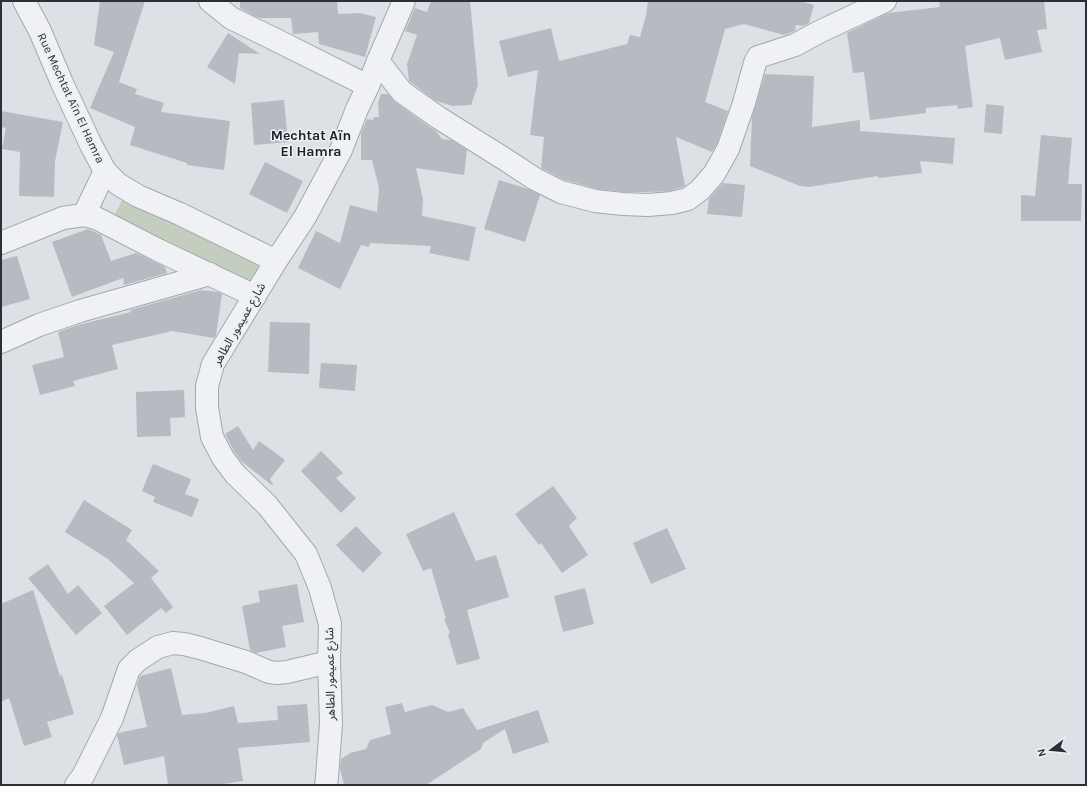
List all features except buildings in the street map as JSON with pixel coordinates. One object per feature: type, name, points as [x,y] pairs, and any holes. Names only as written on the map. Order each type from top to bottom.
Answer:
[{"type":"street","name":"Rue Mechtat Aïn El Hamra","points":[[24,1],[40,31],[62,83],[105,171],[118,184],[138,196],[180,214],[276,261]]},
{"type":"street","points":[[210,1],[231,18],[368,86]]},
{"type":"street","name":"شارع عميمور الطاهر","points":[[326,785],[331,723],[329,662],[330,624],[320,588],[306,554],[267,505],[235,474],[223,458],[212,437],[207,408],[207,386],[213,364],[254,296],[305,217],[337,157],[404,1]]},
{"type":"street","points":[[378,61],[402,92],[439,118],[535,179],[561,192],[595,201],[623,204],[648,205],[672,203],[688,199],[700,190],[714,174],[728,149],[744,103],[755,62],[758,57],[795,45],[885,1]]},
{"type":"street","points":[[84,215],[105,171]]},
{"type":"street","points":[[1,243],[63,218],[84,215],[96,218],[158,250],[254,296]]},
{"type":"street","points":[[1,342],[39,325],[80,311],[210,274]]},
{"type":"street","points":[[76,785],[83,776],[112,718],[129,669],[138,660],[158,647],[173,643],[195,646],[246,662],[269,672],[277,673],[329,662]]},
{"type":"green space","points":[[123,198],[259,265],[250,283],[114,216]]},
{"type":"district","name":"Mechtat Aïn El Hamra","points":[[311,144]]}]
